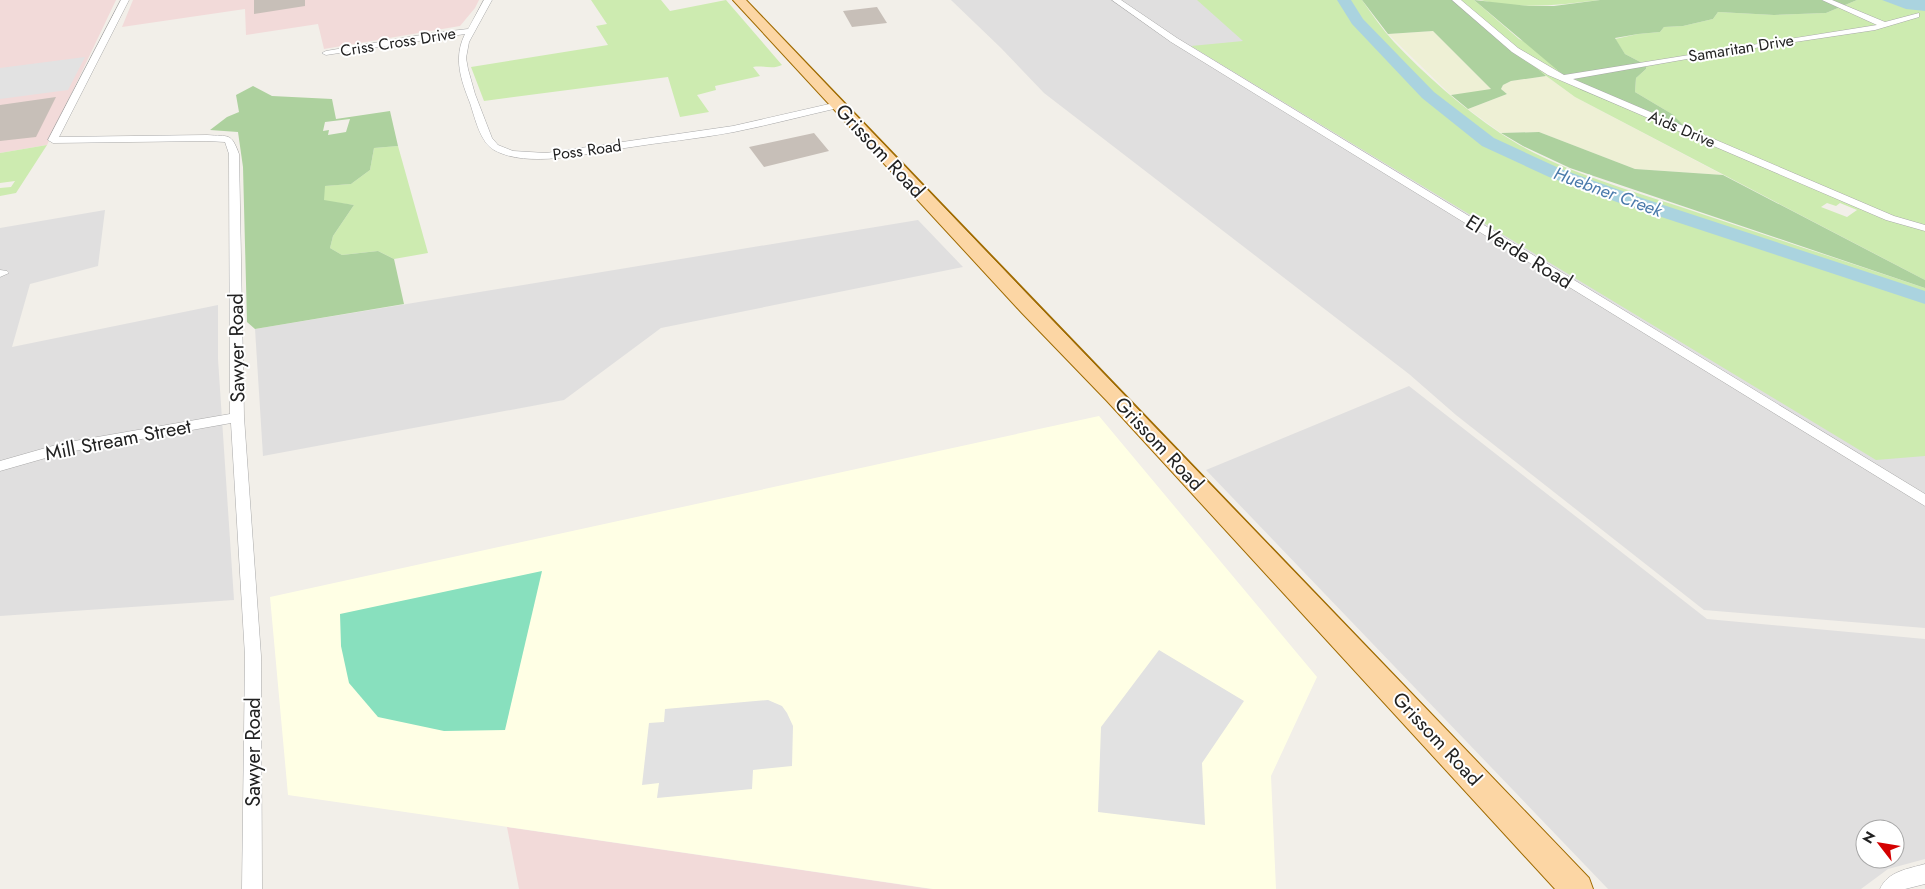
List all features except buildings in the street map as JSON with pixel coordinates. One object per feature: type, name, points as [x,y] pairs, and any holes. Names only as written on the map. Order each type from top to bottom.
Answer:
[{"type":"main road","name":"Grissom Road","points":[[739,0],[1029,309],[1115,396],[1577,889]]},
{"type":"street","name":"Sawyer Road","points":[[125,0],[53,140],[229,140],[234,154],[238,417],[253,656],[252,889]]},
{"type":"street","name":"Poss Road","points":[[488,0],[470,31],[463,50],[462,66],[488,139],[495,147],[503,151],[520,156],[546,156],[694,136],[735,129],[838,105]]},
{"type":"street","name":"El Verde Road","points":[[1116,0],[1174,40],[1925,501]]},
{"type":"street","name":"Aids Drive","points":[[1456,0],[1537,66],[1890,218],[1925,228]]},
{"type":"street","points":[[1826,0],[1882,24]]},
{"type":"street","name":"Samaritan Drive","points":[[1564,78],[1875,28],[1882,24],[1916,15]]},
{"type":"street","name":"Criss Cross Drive","points":[[326,53],[433,35],[470,31]]},
{"type":"street","name":"Mill Stream Street","points":[[0,466],[64,448],[238,417]]},
{"type":"street","points":[[1890,889],[1901,880],[1925,874]]},
{"type":"shaded area","points":[[0,0],[116,0],[47,145],[0,153]]},
{"type":"shaded area","points":[[133,0],[479,0],[460,26],[324,49],[318,24],[246,35],[245,9],[122,27]]},
{"type":"shaded area","points":[[951,0],[1318,0],[1416,109],[1925,317],[1925,628],[1704,610],[1456,415],[1409,374],[1044,93]]},
{"type":"shaded area","points":[[1433,31],[1492,90],[1451,95],[1388,34]]},
{"type":"shaded area","points":[[85,57],[68,90],[0,99],[0,68]]},
{"type":"shaded area","points":[[1546,76],[1575,97],[1723,175],[1635,169],[1539,132],[1501,133],[1468,109],[1507,94],[1501,89],[1503,85],[1511,81]]},
{"type":"shaded area","points":[[105,210],[98,266],[30,284],[12,347],[218,305],[218,359],[234,600],[0,616],[0,228]]},
{"type":"shaded area","points":[[918,220],[963,267],[661,328],[564,400],[263,456],[255,329]]},
{"type":"shaded area","points":[[1409,386],[1707,619],[1925,639],[1925,859],[1905,864],[1905,819],[1855,819],[1855,869],[1888,869],[1861,889],[1608,889],[1206,470]]},
{"type":"shaded area","points":[[1099,416],[1317,677],[1271,776],[1276,889],[933,889],[288,795],[270,597]]},
{"type":"shaded area","points":[[1159,650],[1244,701],[1202,763],[1205,825],[1098,812],[1101,727]]},
{"type":"shaded area","points":[[768,700],[782,706],[793,726],[792,766],[753,770],[752,789],[657,798],[659,783],[642,785],[649,723],[664,722],[665,709]]},
{"type":"shaded area","points":[[507,827],[924,888],[933,889],[519,889]]},
{"type":"green space","points":[[591,0],[661,0],[670,11],[726,0],[782,65],[775,67],[753,67],[760,76],[715,86],[716,90],[697,95],[709,112],[680,117],[668,77],[484,101],[471,67],[608,45],[596,26],[607,24]]},
{"type":"green space","points":[[1197,0],[1362,0],[1394,42],[1444,90],[1500,133],[1542,157],[1611,184],[1925,288],[1925,456],[1876,460],[1191,46],[1243,41]]},
{"type":"green space","points":[[1362,0],[1457,0],[1546,76],[1511,81],[1503,85],[1501,89],[1507,94],[1468,109],[1451,95],[1491,89],[1433,31],[1388,34]]},
{"type":"green space","points":[[1457,0],[1474,0],[1519,39],[1672,114],[1635,92],[1636,78],[1646,69],[1646,65],[1625,54],[1615,39],[1660,32],[1664,27],[1683,26],[1713,19],[1718,12],[1774,15],[1826,13],[1857,0],[1925,0],[1925,280],[1575,97],[1538,70]],"holes":[[[1827,203],[1836,206],[1840,203],[1857,210],[1847,217],[1821,207]]]},
{"type":"green space","points":[[1474,0],[1529,6],[1554,6],[1600,0],[1857,0],[1826,13],[1774,15],[1718,12],[1713,19],[1683,26],[1664,27],[1660,32],[1615,38],[1625,54],[1646,65],[1646,69],[1636,78],[1635,92],[1672,114],[1695,137],[1581,90]]},
{"type":"green space","points":[[1480,0],[1600,0],[1525,6]]},
{"type":"green space","points":[[253,86],[272,96],[332,99],[336,119],[390,111],[398,146],[374,148],[370,170],[351,184],[325,186],[324,200],[354,205],[333,236],[330,248],[342,255],[378,251],[394,259],[404,304],[255,329],[247,322],[243,167],[238,132],[210,130],[227,117],[239,112],[236,95]],"holes":[[[350,119],[346,132],[328,135],[329,130],[323,131],[325,122]]]},
{"type":"green space","points":[[1539,132],[1635,169],[1723,175],[1925,280],[1925,288],[1570,168],[1523,146],[1501,133]]},
{"type":"green space","points":[[47,145],[16,193],[0,196],[0,188],[11,187],[15,181],[0,183],[0,153]]},
{"type":"green space","points":[[398,146],[428,253],[394,259],[378,251],[342,255],[330,248],[333,236],[354,205],[324,201],[324,186],[351,184],[370,170],[374,148]]},
{"type":"green space","points":[[542,571],[505,730],[444,731],[378,717],[349,683],[341,646],[340,614]]},
{"type":"water","points":[[1882,0],[1925,0],[1925,11],[1906,9]]},
{"type":"waterway","name":"Huebner Creek","points":[[1344,0],[1357,21],[1428,95],[1488,142],[1555,173],[1632,201],[1925,298]]}]
